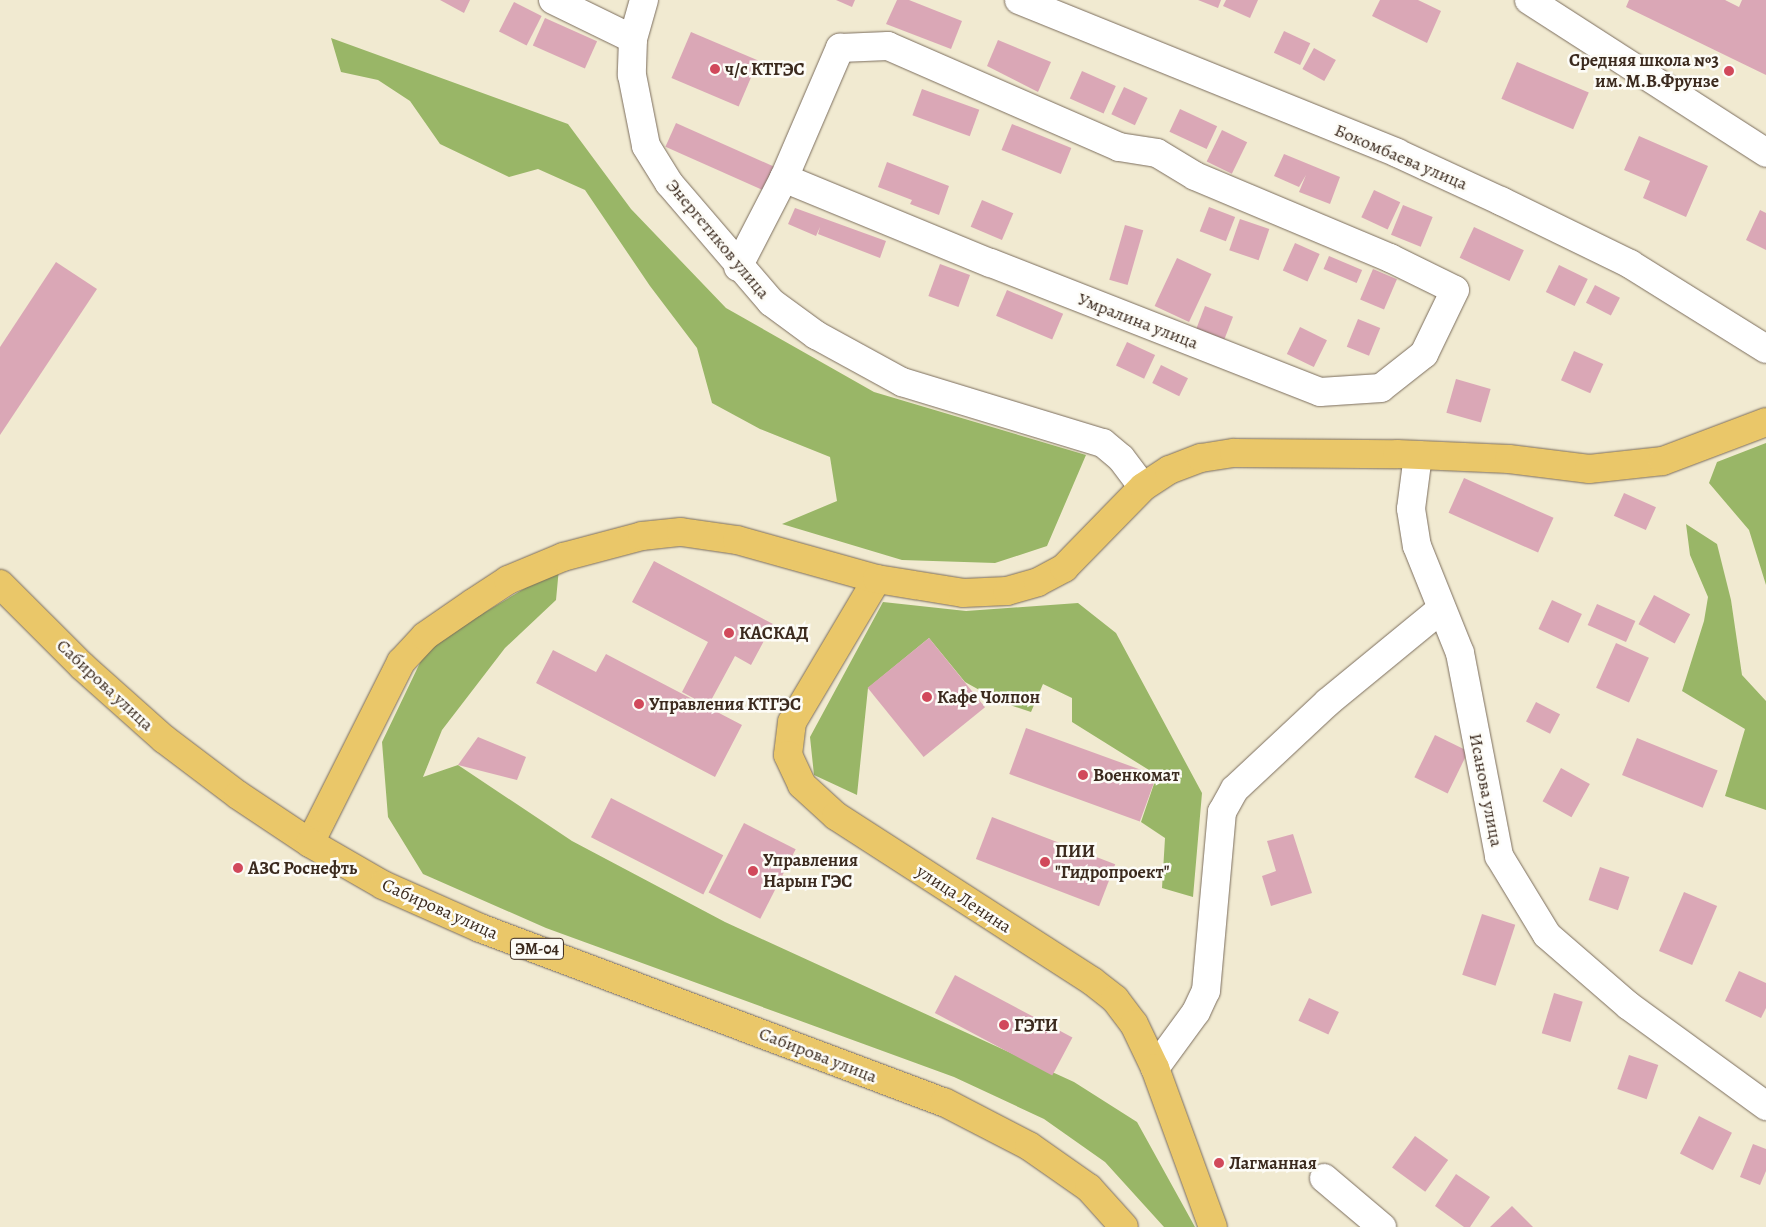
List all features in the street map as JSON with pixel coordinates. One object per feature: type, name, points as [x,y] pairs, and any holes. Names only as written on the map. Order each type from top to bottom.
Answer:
[{"type":"main road","points":[[310,843],[401,662],[425,636],[508,580],[563,556],[642,536],[681,532],[737,540],[877,579],[963,593],[1007,591],[1038,582],[1064,568],[1084,550],[1143,487],[1169,470],[1201,458],[1234,453],[1418,455],[1509,459],[1588,469],[1663,461],[1766,422]]},
{"type":"main road","name":"улица Ленина","points":[[877,579],[792,722],[788,755],[802,785],[836,816],[1092,981],[1115,999],[1134,1024],[1155,1068],[1213,1227]]},
{"type":"main road","name":"Сабирова улица","points":[[0,584],[82,666],[164,739],[238,796],[310,843],[383,885],[480,928],[944,1102],[1029,1146],[1089,1188],[1124,1227]]},
{"type":"street","points":[[553,0],[633,39]]},
{"type":"street","name":"Энергетиков улица","points":[[644,0],[633,39],[632,75],[646,146],[669,183],[738,267],[771,302],[816,334],[902,382],[1102,443],[1121,458],[1143,487]]},
{"type":"street","name":"Бокомбаева улица","points":[[1020,0],[1397,153],[1501,200],[1630,264],[1766,348]]},
{"type":"street","points":[[1529,0],[1766,153]]},
{"type":"street","name":"Умралина улица","points":[[888,46],[1119,147],[1156,152],[1195,176],[1390,258],[1454,290],[1424,354],[1381,388],[1320,392],[990,263],[784,178],[840,48],[888,46]]},
{"type":"street","points":[[738,267],[784,178]]},
{"type":"street","name":"Исанова улица","points":[[1418,455],[1411,510],[1417,546],[1440,610],[1460,653],[1498,856],[1547,935],[1629,1006],[1766,1106]]},
{"type":"street","points":[[1155,1068],[1196,1012],[1206,991],[1222,812],[1235,788],[1328,702],[1440,610]]},
{"type":"street","points":[[1324,1178],[1382,1227]]},
{"type":"green space","points":[[331,38],[568,124],[631,209],[726,308],[874,392],[1086,455],[1047,546],[995,563],[902,560],[782,524],[837,501],[830,457],[760,429],[712,403],[697,348],[650,286],[585,190],[538,169],[509,177],[440,144],[410,101],[378,80],[341,72]]},
{"type":"green space","points":[[1766,443],[1766,585],[1749,530],[1709,483],[1717,462]]},
{"type":"green space","points":[[1686,524],[1717,544],[1731,600],[1742,675],[1766,701],[1766,810],[1725,796],[1745,729],[1682,691],[1704,621],[1708,597],[1690,555]]},
{"type":"green space","points":[[559,568],[556,600],[505,648],[442,730],[423,777],[458,765],[572,841],[725,922],[1074,1082],[1137,1122],[1195,1227],[1164,1227],[1105,1162],[1044,1119],[954,1077],[546,928],[423,874],[388,817],[382,742],[428,646]]},
{"type":"green space","points":[[883,602],[966,611],[1078,603],[1116,633],[1202,793],[1193,897],[1162,888],[1165,838],[1141,822],[1157,775],[1072,722],[1072,698],[1043,684],[1031,712],[1001,702],[965,682],[929,638],[868,688],[857,795],[814,775],[810,737]]},
{"type":"building","points":[[440,0],[470,0],[464,13]]},
{"type":"building","points":[[836,0],[855,0],[852,7]]},
{"type":"building","points":[[897,0],[909,0],[962,21],[951,49],[886,24]]},
{"type":"building","points":[[1198,0],[1221,0],[1218,8]]},
{"type":"building","points":[[1226,0],[1258,0],[1250,18],[1223,6]]},
{"type":"building","points":[[1380,0],[1418,0],[1441,11],[1427,43],[1372,16]]},
{"type":"building","points":[[1629,0],[1725,0],[1739,7],[1742,0],[1766,0],[1766,75],[1626,7]]},
{"type":"building","points":[[514,2],[542,16],[527,45],[499,31]]},
{"type":"building","points":[[545,18],[597,41],[585,69],[533,45]]},
{"type":"building","points":[[1284,31],[1310,43],[1300,65],[1274,53]]},
{"type":"building","name":"ч/с КТГЭС","points":[[691,32],[758,61],[739,107],[671,78]]},
{"type":"building","points":[[998,40],[1051,62],[1038,92],[987,66]]},
{"type":"building","points":[[1314,48],[1336,60],[1324,81],[1302,69]]},
{"type":"building","points":[[1517,62],[1589,92],[1573,129],[1501,99]]},
{"type":"building","points":[[1082,71],[1116,86],[1104,113],[1070,98]]},
{"type":"building","points":[[1124,87],[1148,98],[1135,125],[1111,114]]},
{"type":"building","points":[[922,89],[979,110],[970,136],[912,115]]},
{"type":"building","points":[[1180,109],[1217,126],[1207,149],[1169,132]]},
{"type":"building","points":[[676,123],[774,167],[763,190],[665,147]]},
{"type":"building","points":[[1012,124],[1071,148],[1061,174],[1002,150]]},
{"type":"building","points":[[1222,130],[1247,142],[1232,174],[1207,161]]},
{"type":"building","points":[[1639,136],[1708,166],[1686,217],[1643,198],[1650,181],[1624,170]]},
{"type":"building","points":[[1284,154],[1340,177],[1330,204],[1299,192],[1306,175],[1299,187],[1274,176]]},
{"type":"building","points":[[887,162],[949,186],[939,215],[910,204],[912,200],[878,187]]},
{"type":"building","points":[[1374,190],[1400,202],[1388,229],[1361,217]]},
{"type":"building","points":[[982,200],[1013,213],[1002,240],[971,227]]},
{"type":"building","points":[[1403,205],[1433,217],[1421,247],[1391,235]]},
{"type":"building","points":[[1209,207],[1235,217],[1226,241],[1200,231]]},
{"type":"building","points":[[795,208],[886,241],[880,258],[818,234],[820,227],[816,236],[788,224]]},
{"type":"building","points":[[1760,210],[1766,213],[1766,250],[1746,240]]},
{"type":"building","points":[[1240,219],[1269,229],[1259,260],[1229,250]]},
{"type":"building","points":[[1125,225],[1143,230],[1128,285],[1109,280]]},
{"type":"building","points":[[1474,227],[1524,250],[1509,281],[1460,258]]},
{"type":"building","points":[[1295,243],[1320,254],[1307,281],[1283,270]]},
{"type":"building","points":[[1329,256],[1362,270],[1357,283],[1324,269]]},
{"type":"building","points":[[1177,258],[1211,274],[1189,322],[1155,306]]},
{"type":"building","points":[[56,262],[97,289],[0,435],[0,347]]},
{"type":"building","points":[[940,264],[970,275],[958,307],[928,296]]},
{"type":"building","points":[[1559,265],[1588,279],[1575,306],[1546,292]]},
{"type":"building","points":[[1373,269],[1397,279],[1384,310],[1360,299]]},
{"type":"building","points":[[1595,285],[1620,298],[1611,316],[1586,303]]},
{"type":"building","points":[[1007,290],[1063,314],[1052,340],[996,316]]},
{"type":"building","points":[[1205,306],[1233,317],[1224,339],[1196,328]]},
{"type":"building","points":[[1358,319],[1380,328],[1369,356],[1347,347]]},
{"type":"building","points":[[1300,327],[1327,340],[1314,367],[1287,354]]},
{"type":"building","points":[[1127,342],[1155,355],[1144,379],[1116,366]]},
{"type":"building","points":[[1574,351],[1603,364],[1590,393],[1561,380]]},
{"type":"building","points":[[1161,365],[1188,378],[1179,396],[1152,383]]},
{"type":"building","points":[[1456,379],[1491,389],[1481,423],[1446,413]]},
{"type":"building","points":[[1464,478],[1554,518],[1538,553],[1449,513]]},
{"type":"building","points":[[1624,493],[1656,507],[1646,530],[1614,516]]},
{"type":"building","name":"КАСКАД","points":[[654,561],[773,624],[751,665],[735,656],[708,706],[682,692],[708,642],[632,602]]},
{"type":"building","points":[[1654,595],[1690,614],[1675,643],[1639,624]]},
{"type":"building","points":[[1552,600],[1582,614],[1568,643],[1538,629]]},
{"type":"building","points":[[1597,604],[1635,621],[1626,642],[1588,625]]},
{"type":"building","name":"Кафе Чолпон","points":[[929,638],[985,707],[924,757],[868,688]]},
{"type":"building","points":[[1616,643],[1649,658],[1629,702],[1596,688]]},
{"type":"building","name":"Управления КТГЭС","points":[[553,650],[596,672],[606,654],[742,725],[715,777],[536,683]]},
{"type":"building","points":[[1536,702],[1560,714],[1550,734],[1526,722]]},
{"type":"building","name":"Военкомат","points":[[1026,728],[1157,776],[1140,822],[1009,774]]},
{"type":"building","points":[[1435,735],[1468,751],[1448,793],[1414,777]]},
{"type":"building","points":[[478,737],[526,757],[517,780],[458,765]]},
{"type":"building","points":[[1637,738],[1718,771],[1703,808],[1622,775]]},
{"type":"building","points":[[1561,768],[1590,784],[1571,817],[1543,801]]},
{"type":"building","points":[[611,798],[723,855],[703,894],[591,837]]},
{"type":"building","name":"ПИИ \"Гидропроект\"","points":[[992,817],[1115,864],[1099,906],[976,859]]},
{"type":"building","name":"Управления Нарын ГЭС","points":[[744,823],[796,849],[760,919],[709,892]]},
{"type":"building","points":[[1293,834],[1312,893],[1271,906],[1262,876],[1276,871],[1267,841]]},
{"type":"building","points":[[1600,867],[1629,877],[1618,910],[1589,900]]},
{"type":"building","points":[[1684,892],[1717,906],[1692,965],[1659,951]]},
{"type":"building","points":[[1482,914],[1515,925],[1496,986],[1462,975]]},
{"type":"building","points":[[1739,971],[1766,983],[1766,1008],[1761,1018],[1725,1001]]},
{"type":"building","name":"ГЭТИ","points":[[955,975],[1072,1037],[1052,1075],[935,1013]]},
{"type":"building","points":[[1554,993],[1583,1002],[1570,1042],[1542,1033]]},
{"type":"building","points":[[1309,998],[1339,1012],[1328,1035],[1298,1021]]},
{"type":"building","points":[[1629,1055],[1658,1065],[1647,1099],[1617,1089]]},
{"type":"building","points":[[1699,1116],[1732,1133],[1713,1170],[1680,1153]]},
{"type":"building","points":[[1415,1136],[1448,1160],[1425,1192],[1392,1168]]},
{"type":"building","points":[[1753,1144],[1766,1149],[1766,1171],[1760,1185],[1740,1177]]},
{"type":"building","points":[[1456,1174],[1490,1197],[1470,1227],[1464,1227],[1435,1206]]},
{"type":"building","points":[[1512,1206],[1533,1227],[1490,1227]]},
{"type":"place","name":"ч/с КТГЭС","points":[[715,69]]},
{"type":"place","name":"Средняя школа №3 им. М.В.Фрунзе","points":[[1729,71]]},
{"type":"place","name":"КАСКАД","points":[[729,633]]},
{"type":"place","name":"Кафе Чолпон","points":[[927,697]]},
{"type":"place","name":"Управления КТГЭС","points":[[639,704]]},
{"type":"place","name":"Военкомат","points":[[1083,775]]},
{"type":"place","name":"ПИИ \"Гидропроект\"","points":[[1045,862]]},
{"type":"place","name":"АЗС Роснефть","points":[[238,868]]},
{"type":"place","name":"Управления Нарын ГЭС","points":[[753,871]]},
{"type":"place","name":"ГЭТИ","points":[[1004,1025]]},
{"type":"place","name":"Лагманная","points":[[1219,1163]]}]
